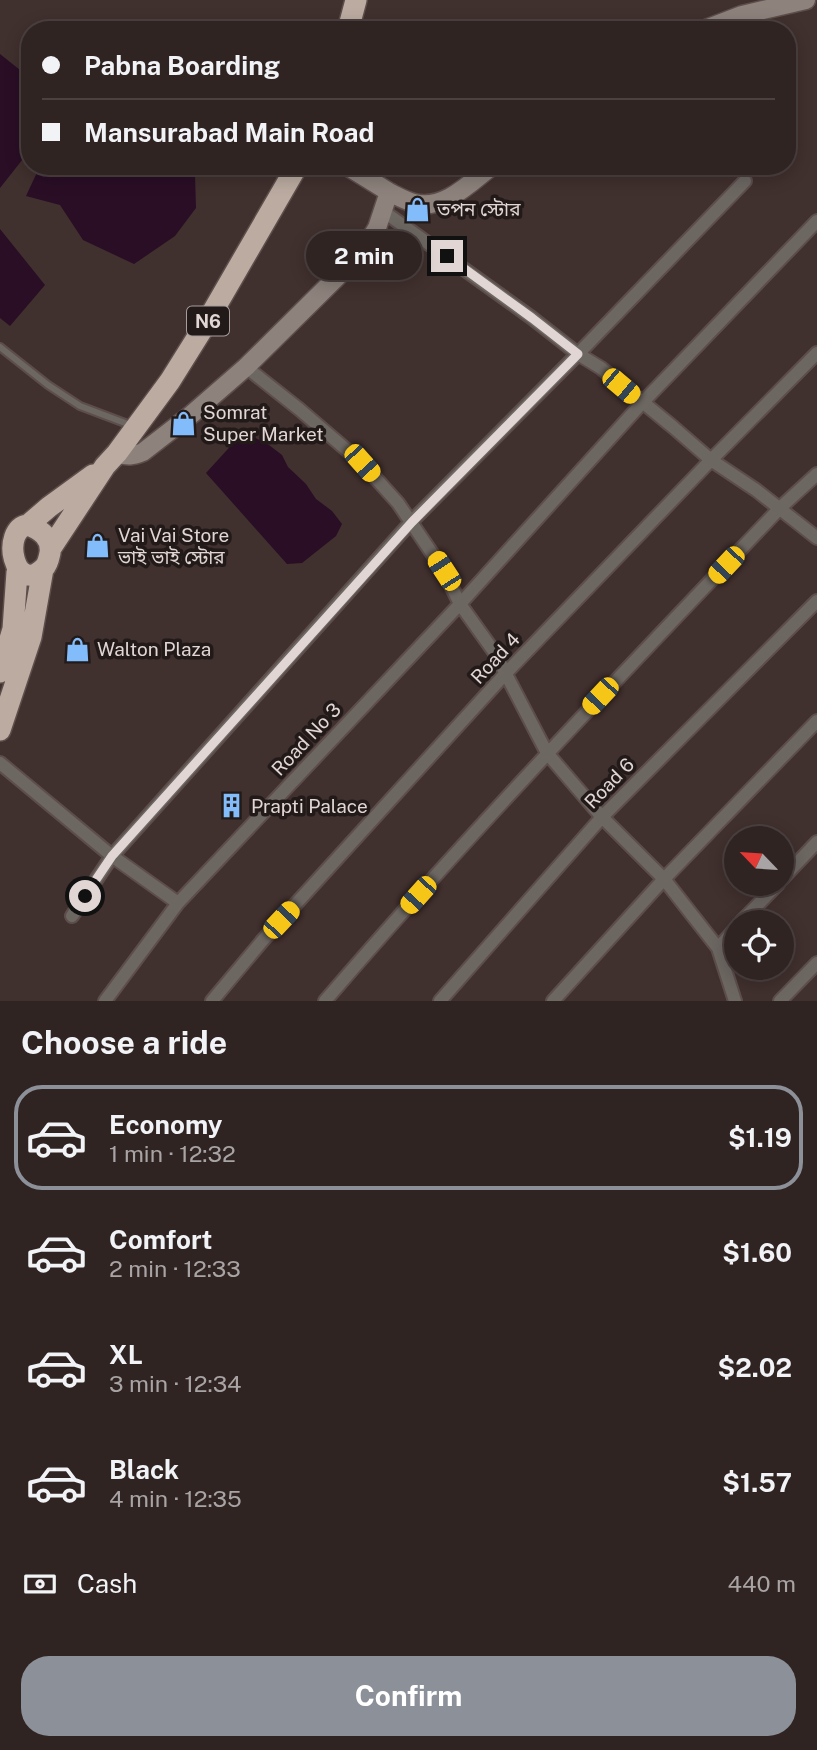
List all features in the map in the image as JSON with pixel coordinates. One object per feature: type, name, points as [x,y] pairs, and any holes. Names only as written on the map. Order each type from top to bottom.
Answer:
[{"type":"highway","points":[[350,21],[356,0]]},
{"type":"highway","name":"N6","points":[[51,548],[111,459],[170,381],[292,175]]},
{"type":"highway","points":[[29,525],[111,459]]},
{"type":"highway","points":[[0,672],[22,633],[4,552],[4,538],[19,526],[29,525],[47,537],[51,548],[22,633],[0,730]]},
{"type":"highway","points":[[9,569],[29,574],[43,569]]},
{"type":"street","points":[[727,21],[806,0]]},
{"type":"street","points":[[376,175],[389,192],[415,204],[438,203],[480,175]]},
{"type":"street","points":[[72,916],[112,856],[412,522],[745,181]]},
{"type":"street","points":[[111,459],[144,452],[246,368],[368,243],[377,228],[389,192]]},
{"type":"street","points":[[383,211],[601,368],[711,460],[780,508],[817,538]]},
{"type":"street","name":"Road No 3","points":[[104,1001],[178,903],[460,604],[642,402],[817,221]]},
{"type":"street","name":"Road 4","points":[[212,1001],[263,940],[505,674],[817,353]]},
{"type":"street","points":[[246,368],[362,463],[398,503],[444,571],[460,604],[495,653],[547,753],[602,817],[664,879],[718,948],[735,1001]]},
{"type":"street","points":[[325,1001],[547,753],[780,508],[817,474]]},
{"type":"street","name":"Road 6","points":[[440,1001],[602,817],[817,601]]},
{"type":"street","points":[[553,1001],[664,879],[817,721]]},
{"type":"street","points":[[0,763],[112,856],[178,903]]},
{"type":"street","points":[[794,866],[817,842]]},
{"type":"street","points":[[753,910],[766,896]]},
{"type":"street","points":[[718,948],[724,941]]},
{"type":"street","points":[[780,1001],[817,963]]},
{"type":"lane","points":[[0,347],[80,406],[135,427]]},
{"type":"shaded area","points":[[0,54],[21,71],[21,161],[0,188]]},
{"type":"shaded area","points":[[36,175],[195,175],[196,208],[175,236],[134,264],[83,240],[60,205],[26,196]]},
{"type":"shaded area","points":[[0,229],[45,285],[10,326],[0,318]]},
{"type":"shaded area","points":[[246,433],[282,455],[288,467],[342,524],[336,536],[302,563],[287,564],[206,473],[237,439]]},
{"type":"place","name":"তপন স্টোর","points":[[417,209]]},
{"type":"place","name":"Somrat Super Market","points":[[183,423]]},
{"type":"place","name":"Vai Vai Store ভাই ভাই স্টোর","points":[[98,546]]},
{"type":"place","name":"Walton Plaza","points":[[77,649]]},
{"type":"place","name":"Prapti Palace","points":[[231,806]]},
{"type":"route","points":[[85,896],[112,856],[258,691],[412,522],[578,354],[447,256]]}]
